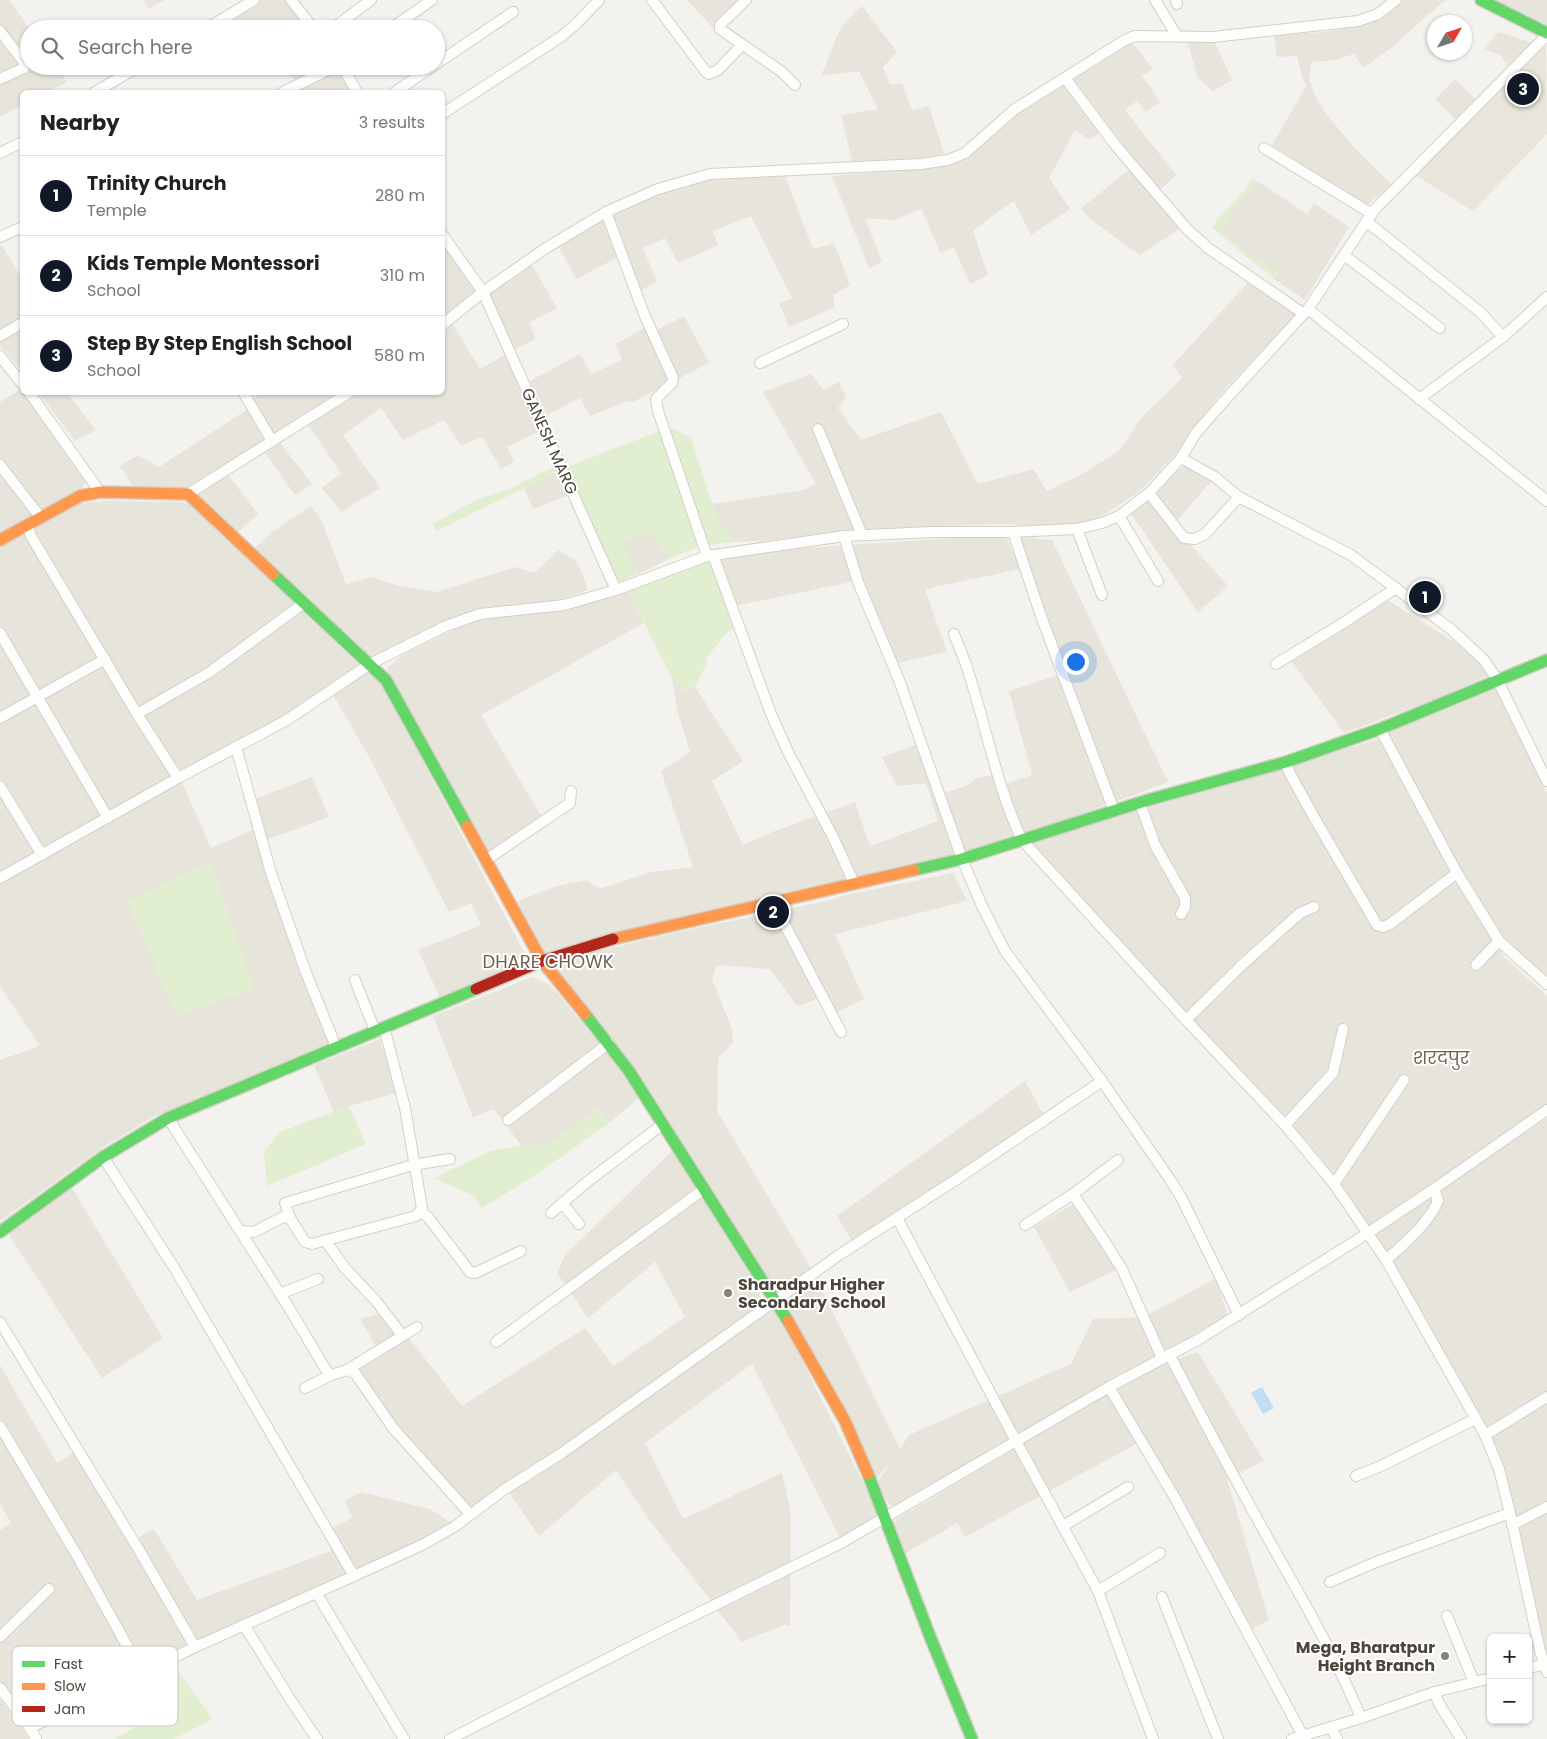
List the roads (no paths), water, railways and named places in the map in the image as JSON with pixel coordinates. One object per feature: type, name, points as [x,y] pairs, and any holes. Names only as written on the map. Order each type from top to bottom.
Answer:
[{"type":"street","points":[[221,20],[254,0]]},
{"type":"street","points":[[344,20],[371,0]]},
{"type":"street","points":[[403,20],[432,0]]},
{"type":"street","points":[[445,112],[562,36],[599,0]]},
{"type":"street","points":[[652,0],[709,74],[718,70],[742,45]]},
{"type":"street","points":[[746,0],[720,25],[720,29],[782,72],[795,86]]},
{"type":"street","points":[[1155,0],[1176,36]]},
{"type":"street","points":[[445,323],[483,292],[546,248],[606,212],[658,189],[710,174],[911,165],[948,160],[966,153],[1015,109],[1134,36],[1213,36],[1358,21],[1378,14],[1396,0]]},
{"type":"street","points":[[0,878],[178,778],[287,720],[370,664],[446,626],[480,614],[564,605],[616,590],[710,555],[844,536],[1077,529],[1119,516],[1149,493],[1181,458],[1196,433],[1306,312],[1369,217],[1547,34],[1481,0]]},
{"type":"street","points":[[294,1],[308,20]]},
{"type":"street","points":[[445,58],[513,12]]},
{"type":"street","points":[[0,31],[20,57]]},
{"type":"street","points":[[0,79],[20,70]]},
{"type":"street","points":[[98,90],[124,75]]},
{"type":"street","points":[[288,90],[318,75]]},
{"type":"street","points":[[347,75],[356,90]]},
{"type":"street","points":[[398,90],[420,75]]},
{"type":"street","points":[[1065,78],[1116,146],[1187,229],[1208,248],[1306,312],[1547,501]]},
{"type":"street","points":[[0,153],[20,143]]},
{"type":"street","points":[[1264,148],[1369,217],[1480,312],[1503,338]]},
{"type":"street","points":[[606,212],[644,314],[673,378],[672,383],[656,399],[658,412],[710,555],[771,714],[854,883]]},
{"type":"street","points":[[0,237],[20,228]]},
{"type":"street","name":"GANESH MARG","points":[[445,238],[483,292],[616,590]]},
{"type":"street","points":[[1344,255],[1440,328]]},
{"type":"street","points":[[1419,399],[1503,338],[1547,297]]},
{"type":"street","points":[[0,336],[20,324]]},
{"type":"street","points":[[760,363],[843,324]]},
{"type":"street","points":[[0,356],[20,381]]},
{"type":"street","points":[[32,395],[100,492]]},
{"type":"street","points":[[245,395],[272,441]]},
{"type":"street","points":[[0,540],[80,496],[100,492],[188,494],[345,395]]},
{"type":"street","points":[[818,429],[862,536]]},
{"type":"street","points":[[1181,458],[1215,477],[1239,497],[1341,549],[1452,630],[1484,660],[1497,679],[1547,781]]},
{"type":"street","points":[[0,465],[41,518]]},
{"type":"street","points":[[1149,493],[1184,538],[1195,539],[1205,534],[1239,497]]},
{"type":"street","points":[[188,494],[386,680],[542,961],[609,1043],[663,1124],[775,1300],[845,1421],[886,1517],[931,1639],[972,1739]]},
{"type":"street","points":[[1119,516],[1158,581]]},
{"type":"street","points":[[27,525],[31,536],[137,714],[178,778]]},
{"type":"street","points":[[1077,529],[1102,595]]},
{"type":"street","points":[[1013,532],[1114,811]]},
{"type":"street","points":[[844,536],[858,582],[899,680],[962,859],[982,906],[1005,951],[1102,1081],[1182,1197],[1239,1315]]},
{"type":"street","points":[[1276,664],[1340,626],[1396,588]]},
{"type":"street","points":[[137,714],[210,672],[304,602]]},
{"type":"street","points":[[0,633],[108,818]]},
{"type":"street","points":[[954,634],[969,673],[990,753],[1010,814],[1022,840],[1285,1126],[1334,1184],[1386,1260],[1485,1435],[1498,1469],[1510,1514],[1546,1667],[1532,1668]]},
{"type":"street","points":[[0,718],[105,659]]},
{"type":"street","points":[[0,1232],[103,1157],[168,1118],[542,961],[619,937],[962,859],[1140,803],[1286,762],[1380,729],[1497,679],[1547,660]]},
{"type":"street","points":[[1380,729],[1457,873],[1499,940],[1547,984]]},
{"type":"street","points":[[236,747],[271,873],[305,970],[336,1048]]},
{"type":"street","points":[[1286,762],[1289,772],[1315,819],[1377,925],[1383,927],[1390,924],[1457,873]]},
{"type":"street","points":[[0,786],[42,855]]},
{"type":"street","points":[[486,860],[570,803],[570,791]]},
{"type":"street","points":[[1140,803],[1155,845],[1185,898],[1185,907],[1181,914]]},
{"type":"street","points":[[773,902],[841,1032]]},
{"type":"street","points":[[1186,1020],[1243,964],[1300,914],[1314,908]]},
{"type":"street","points":[[1476,965],[1499,940]]},
{"type":"street","points":[[355,980],[380,1029],[405,1108],[415,1165],[422,1208],[416,1216],[312,1244],[305,1242],[290,1218],[285,1203],[415,1165],[450,1160]]},
{"type":"street","points":[[1285,1126],[1333,1073],[1344,1028]]},
{"type":"street","points":[[508,1120],[609,1043]]},
{"type":"street","points":[[1334,1184],[1404,1080]]},
{"type":"street","points":[[178,1655],[317,1594],[422,1545],[454,1527],[470,1514],[562,1453],[839,1255],[1102,1081]]},
{"type":"street","points":[[450,1739],[641,1641],[843,1542],[1109,1387],[1239,1315],[1434,1190],[1547,1110]]},
{"type":"street","points":[[168,1118],[326,1370],[331,1375]]},
{"type":"street","points":[[551,1213],[663,1124]]},
{"type":"street","points":[[103,1157],[175,1269],[354,1576]]},
{"type":"street","points":[[1025,1225],[1073,1194],[1118,1160]]},
{"type":"street","points":[[496,1342],[704,1189]]},
{"type":"street","points":[[1386,1260],[1404,1244],[1432,1213],[1438,1200],[1434,1190]]},
{"type":"street","points":[[1073,1194],[1122,1270],[1166,1356],[1309,1611],[1347,1683],[1361,1718]]},
{"type":"street","points":[[562,1203],[579,1224]]},
{"type":"street","points":[[420,1212],[428,1217],[470,1272],[475,1273],[520,1251]]},
{"type":"street","points":[[240,1231],[254,1232],[283,1217],[290,1218]]},
{"type":"street","points":[[897,1218],[1098,1591],[1153,1739]]},
{"type":"street","points":[[325,1240],[345,1268],[376,1301],[402,1335]]},
{"type":"street","points":[[280,1294],[318,1279]]},
{"type":"street","points":[[0,1322],[139,1550],[195,1647]]},
{"type":"street","points":[[305,1388],[331,1375],[347,1370],[417,1326]]},
{"type":"street","points":[[347,1370],[355,1373],[393,1428],[470,1514]]},
{"type":"street","points":[[1109,1387],[1175,1498],[1303,1736]]},
{"type":"street","points":[[1485,1435],[1547,1397]]},
{"type":"street","points":[[1356,1476],[1381,1466],[1475,1418]]},
{"type":"street","points":[[0,1426],[127,1646]]},
{"type":"street","points":[[1063,1526],[1128,1487]]},
{"type":"street","points":[[1512,1525],[1547,1507]]},
{"type":"street","points":[[1330,1582],[1376,1562],[1510,1514]]},
{"type":"street","points":[[1098,1591],[1160,1553]]},
{"type":"street","points":[[0,1637],[49,1589]]},
{"type":"street","points":[[317,1594],[404,1739]]},
{"type":"street","points":[[1162,1597],[1218,1739]]},
{"type":"street","points":[[1447,1616],[1474,1682]]},
{"type":"street","points":[[244,1626],[290,1699],[318,1739]]},
{"type":"street","points":[[1292,1739],[1361,1718],[1435,1692],[1487,1679]]},
{"type":"street","points":[[0,1688],[12,1704]]},
{"type":"street","points":[[1435,1692],[1438,1702],[1461,1739]]},
{"type":"street","points":[[34,1726],[30,1728],[36,1739]]},
{"type":"street","points":[[1330,1727],[1337,1739]]},
{"type":"water","points":[[1262,1387],[1274,1408],[1263,1414],[1251,1393]]},
{"type":"place","name":"Step By Step English School","points":[[1523,89]]},
{"type":"place","name":"Trinity Church","points":[[1425,597]]},
{"type":"place","name":"Kids Temple Montessori","points":[[773,912]]},
{"type":"place","name":"Sharadpur Higher Secondary School","points":[[728,1293]]},
{"type":"place","name":"Mega, Bharatpur Height Branch","points":[[1445,1656]]},
{"type":"district","name":"DHARE CHOWK","points":[[548,962]]},
{"type":"district","name":"शरदपुर","points":[[1441,1058]]}]
